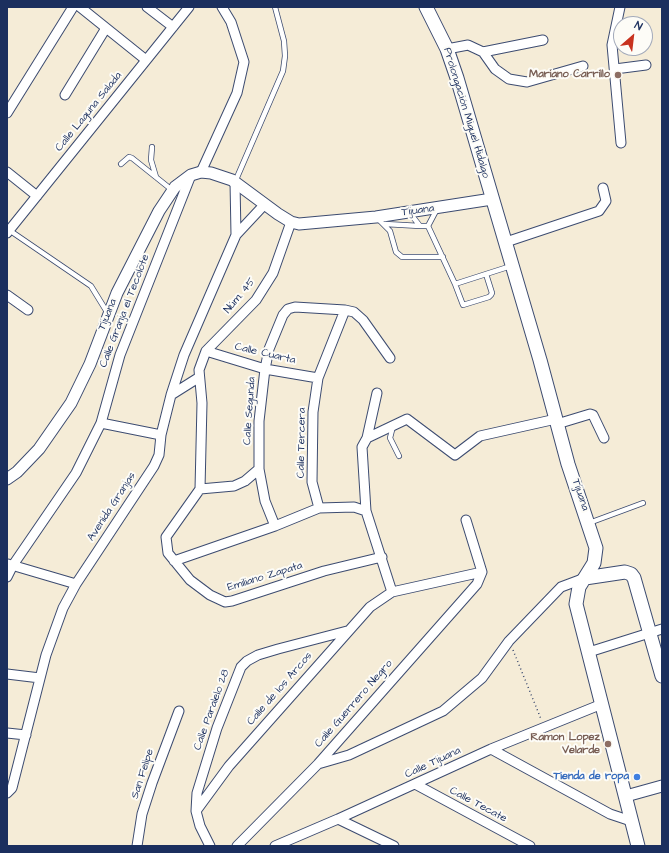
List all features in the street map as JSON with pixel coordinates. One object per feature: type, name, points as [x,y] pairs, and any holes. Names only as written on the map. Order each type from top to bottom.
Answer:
[{"type":"main road","name":"Prolongación Miguel Hidalgo","points":[[426,7],[447,49],[492,199]]},
{"type":"main road","name":"Tijuana","points":[[492,199],[506,242],[568,464],[589,523],[597,555],[577,593],[576,604],[638,846]]},
{"type":"main road","points":[[585,578],[609,573],[625,572],[631,574],[656,631],[662,676]]},
{"type":"street","points":[[7,113],[73,7]]},
{"type":"street","points":[[80,7],[146,60]]},
{"type":"street","points":[[147,7],[173,27]]},
{"type":"street","name":"Calle Laguna Salada","points":[[8,231],[189,7]]},
{"type":"street","name":"Calle Granja el Tecolote","points":[[7,577],[10,564],[76,473],[100,423],[120,355],[196,174],[237,93],[244,62],[231,22],[222,7]]},
{"type":"street","points":[[620,7],[612,45],[621,143]]},
{"type":"street","points":[[65,95],[106,28]]},
{"type":"street","points":[[483,52],[543,40]]},
{"type":"street","points":[[447,49],[468,45],[483,52],[495,69],[509,79],[527,82],[583,66]]},
{"type":"street","points":[[615,69],[646,65]]},
{"type":"street","points":[[7,172],[37,196]]},
{"type":"street","points":[[196,174],[219,175],[235,182],[291,222]]},
{"type":"street","name":"Tijuana","points":[[7,479],[17,472],[39,448],[70,403],[90,364],[108,314],[145,239],[172,190],[181,181],[196,174]]},
{"type":"street","name":"Avenida Granjas","points":[[235,182],[236,235]]},
{"type":"street","points":[[506,242],[599,211],[606,201],[603,188]]},
{"type":"street","name":"Tijuana","points":[[291,222],[313,223],[376,217],[492,199]]},
{"type":"street","name":"Avenida Granjas","points":[[8,793],[12,788],[54,629],[76,584],[154,466],[159,455],[161,435],[171,395],[184,355],[236,235],[264,204]]},
{"type":"street","name":"Núm. 45","points":[[198,378],[199,370],[206,351],[260,293],[273,273],[291,222]]},
{"type":"street","points":[[7,294],[28,310]]},
{"type":"street","name":"Calle Segunda","points":[[275,526],[265,501],[259,469],[259,420],[265,369],[270,349],[283,315],[288,309],[295,307],[345,310]]},
{"type":"street","points":[[345,310],[354,312],[364,320],[390,358]]},
{"type":"street","name":"Calle Tercera","points":[[319,508],[312,482],[313,412],[318,378],[345,310]]},
{"type":"street","name":"Calle Cuarta","points":[[206,351],[265,369],[318,378]]},
{"type":"street","points":[[171,395],[198,378],[202,404],[200,489],[234,486],[245,481],[259,469]]},
{"type":"street","points":[[377,393],[367,438],[362,447],[366,511],[392,592],[482,572],[466,520]]},
{"type":"street","points":[[367,438],[407,419],[456,455],[480,436],[557,422],[590,414],[593,415],[604,438]]},
{"type":"street","points":[[100,423],[161,435]]},
{"type":"street","name":"Emiliano Zapata","points":[[200,489],[166,537],[168,553],[190,580],[210,595],[225,602],[324,571],[382,557]]},
{"type":"street","points":[[174,561],[275,526],[319,508],[354,507],[366,511]]},
{"type":"street","points":[[10,564],[76,584]]},
{"type":"street","name":"Calle Guerrero Negro","points":[[237,846],[318,764],[477,584],[482,572]]},
{"type":"street","points":[[318,764],[350,755],[443,711],[482,678],[509,641],[561,587],[585,578]]},
{"type":"street","name":"Calle de los Arcos","points":[[196,811],[229,766],[347,631],[370,607],[392,592]]},
{"type":"street","name":"Calle Paralelo 28","points":[[210,846],[200,826],[196,811],[197,793],[227,702],[241,668],[247,661],[258,655],[278,648],[347,631]]},
{"type":"street","points":[[589,652],[656,631]]},
{"type":"street","points":[[7,674],[40,678]]},
{"type":"street","name":"Calle Tijuana","points":[[275,846],[338,820],[491,749],[602,704]]},
{"type":"street","name":"San Felipe","points":[[137,846],[142,814],[179,711]]},
{"type":"street","points":[[7,733],[26,734]]},
{"type":"street","points":[[491,749],[610,814],[631,821]]},
{"type":"street","name":"Calle Tecate","points":[[415,784],[530,846]]},
{"type":"street","points":[[626,796],[662,786]]},
{"type":"street","points":[[338,820],[394,846]]},
{"type":"lane","points":[[235,182],[283,71],[285,56],[284,41],[275,7]]},
{"type":"lane","points":[[152,147],[151,160],[156,178]]},
{"type":"lane","points":[[121,164],[129,157],[132,158],[172,190]]},
{"type":"lane","points":[[428,226],[438,208]]},
{"type":"lane","points":[[408,212],[420,226]]},
{"type":"lane","points":[[376,217],[385,224],[390,231],[396,252],[402,257],[443,257]]},
{"type":"lane","points":[[385,224],[428,226]]},
{"type":"lane","points":[[428,226],[463,305],[489,297],[492,293],[486,274]]},
{"type":"lane","points":[[8,231],[92,286],[108,314]]},
{"type":"lane","points":[[455,284],[512,266]]},
{"type":"lane","points":[[394,425],[390,432],[390,438],[399,456]]},
{"type":"lane","points":[[589,523],[644,503]]},
{"type":"path","points":[[509,641],[545,728]]},
{"type":"place","name":"Mariano Carrillo","points":[[618,75]]},
{"type":"place","name":"Ramon Lopez Velarde","points":[[608,744]]},
{"type":"place","name":"Tienda de ropa","points":[[637,777]]}]
